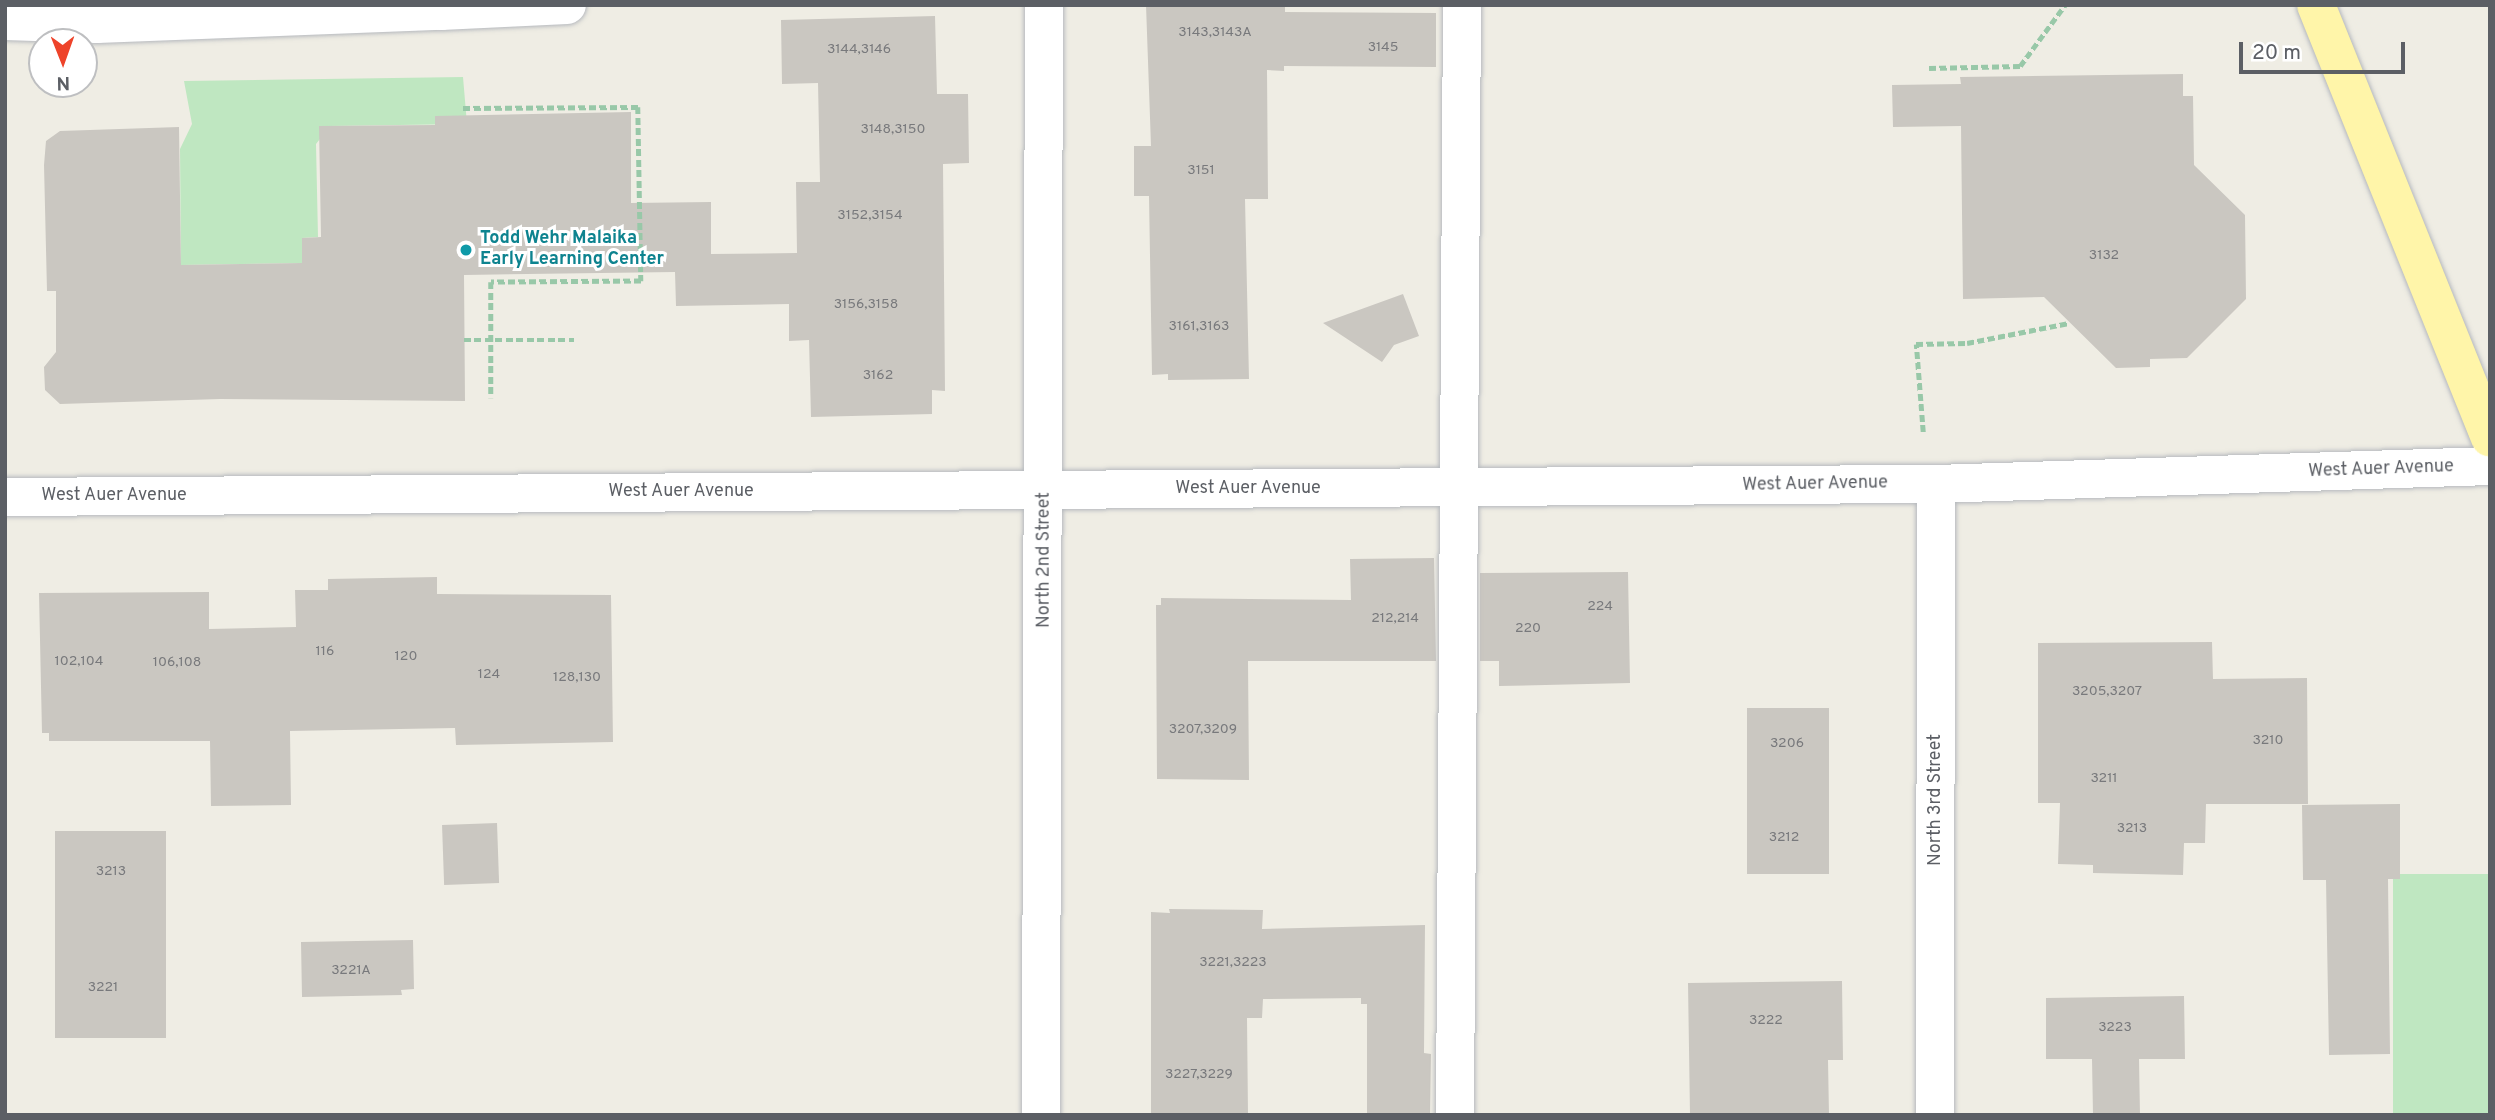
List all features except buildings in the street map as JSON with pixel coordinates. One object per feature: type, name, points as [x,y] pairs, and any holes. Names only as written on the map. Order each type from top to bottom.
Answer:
[{"type":"main road","points":[[2316,5],[2490,437]]},
{"type":"street","points":[[5,21],[97,24],[567,5]]},
{"type":"street","name":"North 2nd Street","points":[[1041,1115],[1045,490],[1044,5]]},
{"type":"street","points":[[1455,1115],[1462,488],[1462,5]]},
{"type":"street","name":"West Auer Avenue","points":[[5,497],[1936,484],[2490,467]]},
{"type":"street","name":"North 3rd Street","points":[[1935,1115],[1936,484]]},
{"type":"path","points":[[1929,68],[2020,66],[2066,5]]},
{"type":"path","points":[[463,108],[638,107],[641,281],[491,282],[491,398]]},
{"type":"path","points":[[1923,432],[1916,344],[1967,343],[2069,323]]},
{"type":"path","points":[[464,340],[574,340]]},
{"type":"green space","points":[[463,77],[467,124],[330,126],[316,144],[318,237],[302,238],[302,263],[181,265],[180,149],[192,124],[184,81]]},
{"type":"green space","points":[[2393,874],[2490,874],[2490,1115],[2393,1115]]},
{"type":"place","name":"Todd Wehr Malaika Early Learning Center","points":[[466,250]]}]
